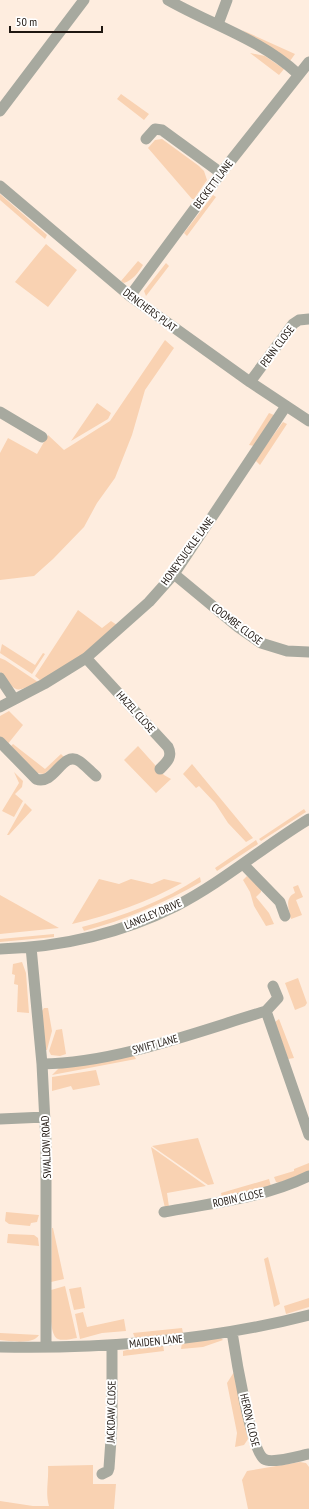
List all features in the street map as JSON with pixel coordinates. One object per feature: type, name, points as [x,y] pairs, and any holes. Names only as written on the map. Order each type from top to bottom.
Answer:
[{"type":"street","points":[[0,111],[84,0]]},
{"type":"street","points":[[168,0],[260,46],[298,74]]},
{"type":"street","points":[[218,24],[227,0]]},
{"type":"street","name":"BECKETT LANE","points":[[130,296],[221,173],[309,62]]},
{"type":"street","points":[[146,139],[155,129],[162,130],[221,173]]},
{"type":"street","name":"DENCHERS PLAT","points":[[0,186],[130,296],[250,382],[309,422]]},
{"type":"street","name":"PENN CLOSE","points":[[250,382],[293,324],[299,320],[309,319]]},
{"type":"street","name":"HONEYSUCKLE LANE","points":[[0,707],[44,684],[86,658],[133,618],[174,574],[286,406]]},
{"type":"street","points":[[0,412],[42,437]]},
{"type":"street","name":"COOMBE CLOSE","points":[[174,574],[238,627],[261,643],[287,651],[309,652]]},
{"type":"street","name":"HAZEL CLOSE","points":[[86,658],[168,747],[170,758],[160,769]]},
{"type":"street","points":[[0,678],[14,699]]},
{"type":"street","points":[[0,742],[36,779],[45,780],[50,778],[63,764],[71,760],[80,761],[96,776]]},
{"type":"street","name":"LANGLEY DRIVE","points":[[0,949],[66,943],[104,934],[140,922],[177,906],[243,864],[309,819]]},
{"type":"street","points":[[243,864],[280,902],[286,916]]},
{"type":"street","name":"SWALLOW ROAD","points":[[31,947],[42,1064],[45,1117],[47,1181],[46,1347]]},
{"type":"street","points":[[273,986],[278,998],[266,1011],[309,1133]]},
{"type":"street","name":"SWIFT LANE","points":[[42,1064],[84,1061],[124,1052],[266,1011]]},
{"type":"street","points":[[0,1119],[45,1117]]},
{"type":"street","name":"ROBIN CLOSE","points":[[164,1212],[254,1196],[284,1187],[309,1176]]},
{"type":"street","name":"MAIDEN LANE","points":[[0,1347],[112,1345],[232,1332],[309,1316]]},
{"type":"street","name":"HERON CLOSE","points":[[232,1332],[250,1427],[260,1456],[264,1460],[275,1461],[309,1454]]},
{"type":"street","name":"JACKDAW CLOSE","points":[[102,1474],[108,1471],[109,1468],[112,1425],[112,1345]]},
{"type":"shaded area","points":[[242,30],[295,54],[290,61]]},
{"type":"shaded area","points":[[250,53],[265,56],[284,69],[279,75]]},
{"type":"shaded area","points":[[121,94],[149,114],[144,120],[117,99]]},
{"type":"shaded area","points":[[162,139],[204,171],[207,180],[194,199],[192,199],[148,148],[155,140]]},
{"type":"shaded area","points":[[0,194],[47,235],[45,239],[0,200]]},
{"type":"shaded area","points":[[213,195],[216,197],[187,236],[184,233]]},
{"type":"shaded area","points":[[46,244],[77,270],[48,307],[15,282]]},
{"type":"shaded area","points":[[138,261],[143,265],[133,278],[124,283],[121,281]]},
{"type":"shaded area","points":[[166,263],[169,266],[146,296],[144,291]]},
{"type":"shaded area","points":[[165,340],[174,348],[145,390],[132,435],[115,478],[97,503],[84,527],[34,576],[0,580],[0,453],[8,438],[37,454],[48,435],[64,450],[110,421]]},
{"type":"shaded area","points":[[97,403],[111,413],[108,419],[71,441]]},
{"type":"shaded area","points":[[269,413],[274,415],[254,446],[249,445]]},
{"type":"shaded area","points":[[283,422],[287,424],[260,465],[255,460]]},
{"type":"shaded area","points":[[78,610],[102,628],[111,621],[117,625],[85,653],[41,681],[35,676]]},
{"type":"shaded area","points":[[2,644],[35,665],[43,653],[45,654],[32,674],[0,653]]},
{"type":"shaded area","points":[[0,658],[38,682],[24,688],[16,689],[0,672]]},
{"type":"shaded area","points":[[9,711],[23,725],[7,745],[0,737],[0,716]]},
{"type":"shaded area","points":[[13,744],[45,769],[61,754],[64,757],[44,774],[37,773],[11,746]]},
{"type":"shaded area","points":[[138,746],[164,775],[171,779],[156,793],[124,760]]},
{"type":"shaded area","points":[[192,764],[253,838],[246,842],[228,823],[215,803],[199,786],[196,788],[183,774]]},
{"type":"shaded area","points":[[14,772],[23,781],[22,787],[15,794],[23,801],[14,817],[2,811],[19,783]]},
{"type":"shaded area","points":[[25,803],[32,810],[9,835],[7,835]]},
{"type":"shaded area","points":[[304,809],[306,812],[261,841],[259,839]]},
{"type":"shaded area","points":[[256,840],[258,844],[217,871],[215,868]]},
{"type":"shaded area","points":[[247,876],[261,889],[261,892],[256,897],[269,913],[274,924],[266,926],[254,906],[250,892],[243,880]]},
{"type":"shaded area","points":[[200,877],[201,882],[144,910],[114,922],[84,931],[82,927],[143,907],[186,886]]},
{"type":"shaded area","points":[[99,879],[119,884],[131,879],[152,884],[164,879],[182,883],[156,896],[128,907],[72,924]]},
{"type":"shaded area","points":[[298,885],[303,897],[296,900],[302,915],[291,919],[288,901],[289,898],[295,893],[293,887]]},
{"type":"shaded area","points":[[0,895],[59,928],[0,934]]},
{"type":"shaded area","points":[[54,934],[54,937],[0,942],[0,939]]},
{"type":"shaded area","points":[[22,962],[26,973],[29,1013],[17,1012],[18,985],[14,984],[15,975],[12,974],[13,964]]},
{"type":"shaded area","points":[[298,978],[307,1003],[305,1006],[295,1010],[285,983]]},
{"type":"shaded area","points":[[44,1008],[48,1008],[52,1031],[47,1050],[45,1050],[42,1011]]},
{"type":"shaded area","points":[[279,1019],[294,1058],[288,1059],[275,1022]]},
{"type":"shaded area","points":[[62,1029],[66,1054],[60,1056],[51,1055],[49,1051],[56,1030]]},
{"type":"shaded area","points":[[133,1054],[136,1059],[52,1075],[59,1068]]},
{"type":"shaded area","points":[[96,1070],[100,1085],[73,1090],[71,1086],[52,1091],[52,1077]]},
{"type":"shaded area","points":[[198,1138],[214,1184],[208,1185],[152,1146]]},
{"type":"shaded area","points":[[151,1147],[206,1186],[167,1193],[169,1207],[165,1208]]},
{"type":"shaded area","points":[[309,1163],[309,1171],[279,1183],[276,1182],[274,1177],[294,1171],[294,1169]]},
{"type":"shaded area","points":[[269,1179],[271,1186],[222,1197],[221,1193]]},
{"type":"shaded area","points":[[6,1212],[39,1215],[37,1222],[31,1223],[30,1226],[9,1224],[5,1221]]},
{"type":"shaded area","points":[[52,1228],[64,1279],[51,1282]]},
{"type":"shaded area","points":[[8,1234],[34,1235],[38,1238],[39,1246],[7,1243]]},
{"type":"shaded area","points":[[268,1257],[280,1304],[274,1307],[264,1259]]},
{"type":"shaded area","points":[[65,1286],[77,1338],[62,1340],[55,1336],[51,1324],[51,1290]]},
{"type":"shaded area","points":[[81,1287],[85,1308],[74,1310],[69,1289]]},
{"type":"shaded area","points":[[309,1298],[309,1307],[286,1314],[284,1306]]},
{"type":"shaded area","points":[[83,1312],[87,1327],[124,1319],[126,1331],[102,1333],[80,1339],[75,1314]]},
{"type":"shaded area","points":[[182,1328],[183,1333],[135,1338],[133,1333]]},
{"type":"shaded area","points":[[0,1333],[39,1335],[32,1340],[15,1341],[0,1340]]},
{"type":"shaded area","points":[[221,1338],[223,1340],[203,1347],[181,1349],[182,1343]]},
{"type":"shaded area","points":[[163,1345],[164,1351],[123,1356],[123,1351]]},
{"type":"shaded area","points":[[234,1372],[248,1439],[244,1445],[235,1447],[237,1433],[227,1383]]},
{"type":"shaded area","points":[[300,1462],[306,1463],[309,1467],[309,1509],[248,1509],[242,1480],[247,1471]]},
{"type":"shaded area","points":[[93,1465],[93,1484],[116,1484],[114,1509],[0,1509],[0,1501],[33,1506],[49,1506],[47,1496],[48,1466]]}]
